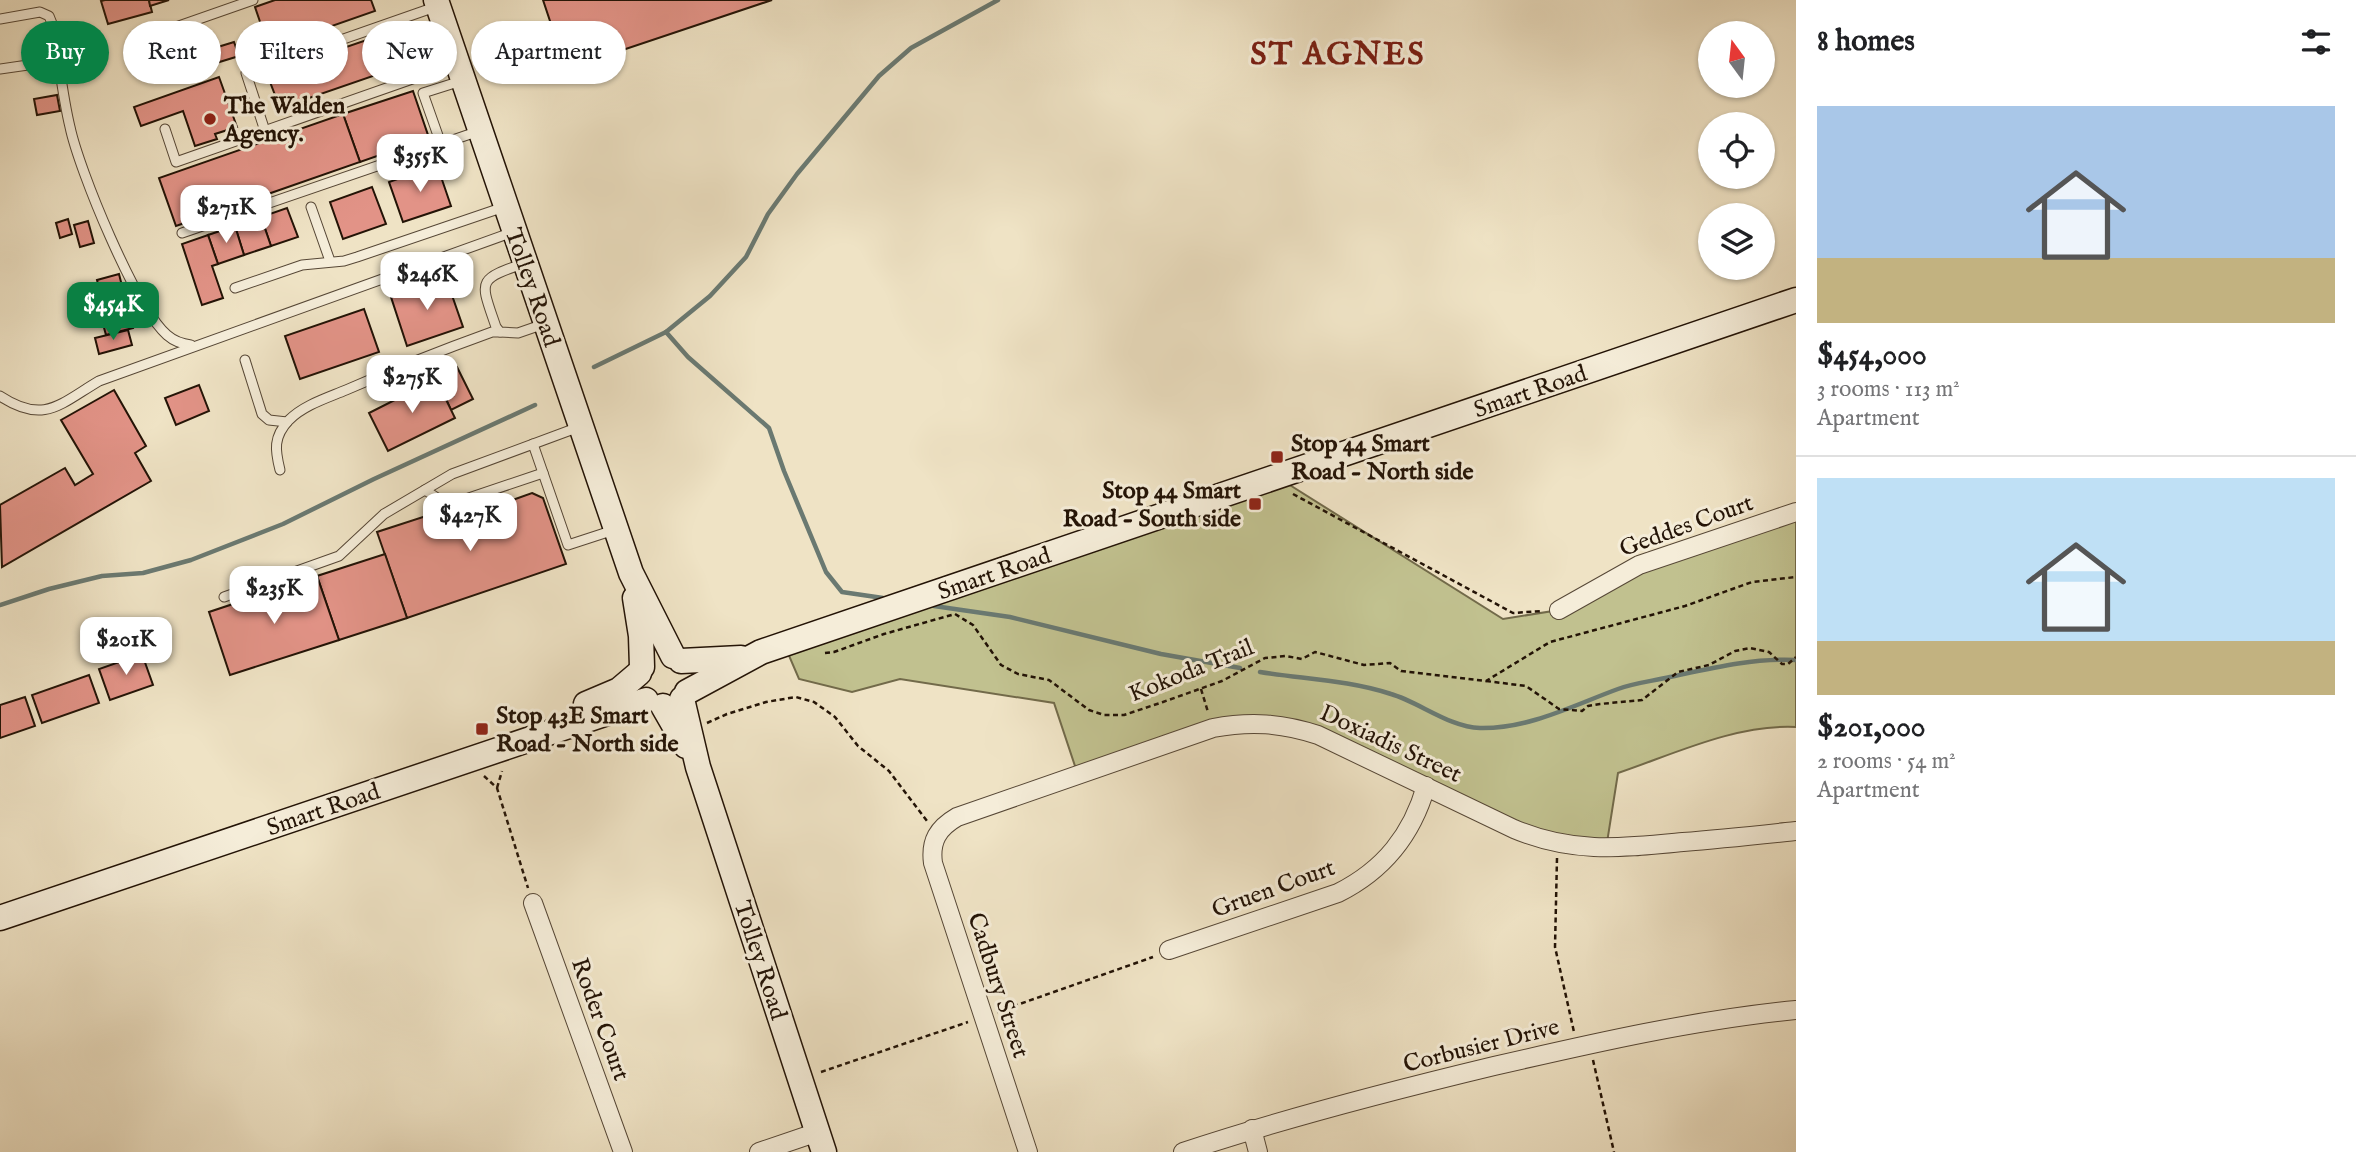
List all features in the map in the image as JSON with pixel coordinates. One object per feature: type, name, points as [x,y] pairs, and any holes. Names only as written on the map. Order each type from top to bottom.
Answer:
[{"type":"main road","name":"Tolley Road","points":[[437,3],[631,573],[677,659]]},
{"type":"main road","name":"Smart Road","points":[[0,918],[669,700],[748,657],[1796,300]]},
{"type":"main road","name":"Tolley Road","points":[[631,573],[641,636],[640,670]]},
{"type":"main road","points":[[655,656],[677,659],[687,668],[690,684],[669,700],[638,684],[640,670],[655,656]]},
{"type":"main road","name":"Smart Road","points":[[677,659],[748,657]]},
{"type":"main road","name":"Smart Road","points":[[0,906],[596,701],[619,690],[640,670]]},
{"type":"main road","name":"Tolley Road","points":[[669,700],[698,768],[821,1142]]},
{"type":"street","name":"Geddes Court","points":[[1559,610],[1639,565],[1796,512]]},
{"type":"street","name":"Doxiadis Street","points":[[936,834],[957,817],[1213,728],[1252,723],[1299,728],[1318,734],[1532,837],[1584,848],[1626,848],[1796,831]]},
{"type":"street","name":"Gruen Court","points":[[1169,950],[1352,886],[1382,864],[1403,839],[1419,810],[1426,786]]},
{"type":"street","name":"Cadbury Street","points":[[936,834],[931,850],[933,863],[1028,1152]]},
{"type":"street","name":"Roder Court","points":[[533,903],[623,1152]]},
{"type":"street","name":"Corbusier Drive","points":[[1183,1152],[1252,1129],[1583,1045],[1659,1030],[1796,1010]]},
{"type":"street","points":[[1252,1129],[1258,1152]]},
{"type":"street","points":[[759,1152],[821,1142]]},
{"type":"lane","points":[[193,21],[253,0]]},
{"type":"lane","points":[[265,131],[246,73],[437,3]]},
{"type":"lane","points":[[0,19],[40,12],[49,16],[53,26],[68,121],[76,150],[116,248],[143,302],[166,334],[180,344],[193,345]]},
{"type":"lane","points":[[0,69],[21,66]]},
{"type":"lane","points":[[164,129],[176,162],[265,131],[460,72]]},
{"type":"lane","points":[[440,144],[424,93],[460,72]]},
{"type":"lane","points":[[182,233],[480,131]]},
{"type":"lane","points":[[235,288],[302,265],[344,261],[506,206]]},
{"type":"lane","points":[[311,207],[330,261]]},
{"type":"lane","points":[[0,396],[16,407],[36,412],[49,410],[99,380],[514,232]]},
{"type":"lane","points":[[500,332],[484,292],[485,284],[495,273],[525,263]]},
{"type":"lane","points":[[280,470],[274,448],[279,435],[287,422],[308,406],[411,362],[492,332],[518,332],[545,323]]},
{"type":"lane","points":[[245,360],[262,414],[269,420],[287,422]]},
{"type":"lane","points":[[224,597],[339,556],[384,514],[452,474],[581,426]]},
{"type":"lane","points":[[533,444],[568,545],[616,530]]},
{"type":"lane","points":[[425,490],[448,505],[543,473]]},
{"type":"path","points":[[1293,494],[1513,613],[1559,610]]},
{"type":"path","points":[[1486,681],[1550,642],[1685,606],[1752,582],[1796,577]]},
{"type":"path","name":"Kokoda Trail","points":[[821,653],[834,652],[884,634],[955,614],[973,625],[1001,666],[1018,674],[1049,680],[1089,710],[1104,715],[1124,715],[1200,689],[1265,658],[1286,656],[1302,659],[1315,652],[1364,665],[1390,663],[1401,671],[1526,686],[1559,709],[1583,710],[1588,706],[1642,700],[1678,672],[1709,664],[1735,651],[1750,648],[1769,652],[1782,664],[1788,664],[1796,657]]},
{"type":"path","points":[[1200,689],[1213,728]]},
{"type":"path","points":[[701,726],[726,714],[766,702],[796,697],[814,702],[835,717],[858,746],[889,771],[936,834]]},
{"type":"path","points":[[497,789],[503,765]]},
{"type":"path","points":[[481,773],[497,789],[533,903]]},
{"type":"path","points":[[1557,855],[1555,947],[1614,1152]]},
{"type":"green space","points":[[1277,477],[1503,619],[1559,610],[1639,565],[1796,512],[1796,727],[1773,727],[1728,735],[1618,773],[1606,849],[1555,843],[1318,735],[1238,724],[1078,775],[1054,703],[900,679],[852,692],[799,679],[784,644]]},
{"type":"building","points":[[149,0],[152,12],[109,24],[101,1]]},
{"type":"building","points":[[149,0],[169,0],[150,6]]},
{"type":"building","points":[[275,0],[371,0],[375,11],[346,21],[260,21],[255,7]]},
{"type":"building","points":[[543,0],[772,0],[626,49],[626,21],[550,21]]},
{"type":"building","points":[[234,42],[235,57],[221,62],[221,46]]},
{"type":"building","points":[[362,42],[362,80],[280,108],[271,84],[348,84],[348,46]]},
{"type":"building","name":"The Walden Agency.","points":[[221,83],[237,127],[215,134],[217,139],[195,146],[183,111],[141,126],[134,107],[199,84]]},
{"type":"building","points":[[413,91],[429,138],[360,162],[343,114]]},
{"type":"building","points":[[57,95],[60,111],[37,115],[34,99]]},
{"type":"building","points":[[343,114],[360,162],[176,226],[159,178]]},
{"type":"building","points":[[437,165],[451,206],[403,222],[389,182]]},
{"type":"building","points":[[372,187],[386,224],[343,239],[330,202]]},
{"type":"building","points":[[287,208],[298,237],[271,246],[261,217]]},
{"type":"building","points":[[261,217],[271,246],[244,255],[235,226]]},
{"type":"building","points":[[68,219],[72,234],[60,238],[56,223]]},
{"type":"building","points":[[88,221],[94,243],[80,247],[74,225]]},
{"type":"building","points":[[235,226],[244,255],[218,264],[208,235]]},
{"type":"building","points":[[208,235],[218,264],[212,266],[223,298],[202,305],[182,244]]},
{"type":"building","points":[[119,274],[124,294],[102,300],[97,280]]},
{"type":"building","points":[[446,278],[463,327],[407,346],[391,297]]},
{"type":"building","points":[[124,294],[133,328],[106,335],[97,302]]},
{"type":"building","points":[[364,309],[379,352],[300,379],[285,336]]},
{"type":"building","points":[[128,330],[132,345],[99,354],[95,338]]},
{"type":"building","points":[[457,367],[473,399],[451,410],[446,399],[453,396],[442,375]]},
{"type":"building","points":[[436,379],[455,418],[388,451],[369,413]]},
{"type":"building","points":[[199,385],[209,411],[176,425],[165,398]]},
{"type":"building","points":[[114,390],[146,446],[135,453],[151,481],[2,567],[0,505],[65,468],[75,485],[93,474],[61,420]]},
{"type":"building","points":[[532,493],[543,498],[566,564],[407,618],[377,532],[426,516],[435,519],[438,527]]},
{"type":"building","points":[[385,554],[407,618],[339,640],[317,576]]},
{"type":"building","points":[[317,576],[339,640],[230,675],[209,612]]},
{"type":"building","points":[[142,654],[153,685],[110,700],[99,669]]},
{"type":"building","points":[[89,675],[99,703],[42,723],[32,695]]},
{"type":"building","points":[[25,697],[35,726],[0,738],[0,705]]},
{"type":"waterway","points":[[594,367],[666,332],[710,296],[746,257],[768,214],[797,174],[879,76],[911,48],[998,0]]},
{"type":"waterway","points":[[666,332],[688,357],[769,428],[826,572],[842,592],[883,598]]},
{"type":"waterway","points":[[0,605],[102,576],[143,573],[191,560],[283,524],[535,405]]},
{"type":"waterway","points":[[934,606],[1010,617],[1161,654],[1240,668]]},
{"type":"waterway","points":[[1260,672],[1375,689],[1402,698],[1446,719],[1468,727],[1480,728],[1516,725],[1534,720],[1637,684],[1733,664],[1796,660]]},
{"type":"place","name":"The Walden Agency.","points":[[210,119]]},
{"type":"place","name":"Stop 44 Smart Road - North side","points":[[1277,457]]},
{"type":"place","name":"Stop 44 Smart Road - South side","points":[[1255,504]]},
{"type":"place","name":"Stop 43E Smart Road - North side","points":[[482,729]]},
{"type":"district","name":"ST AGNES","points":[[1338,53]]}]
